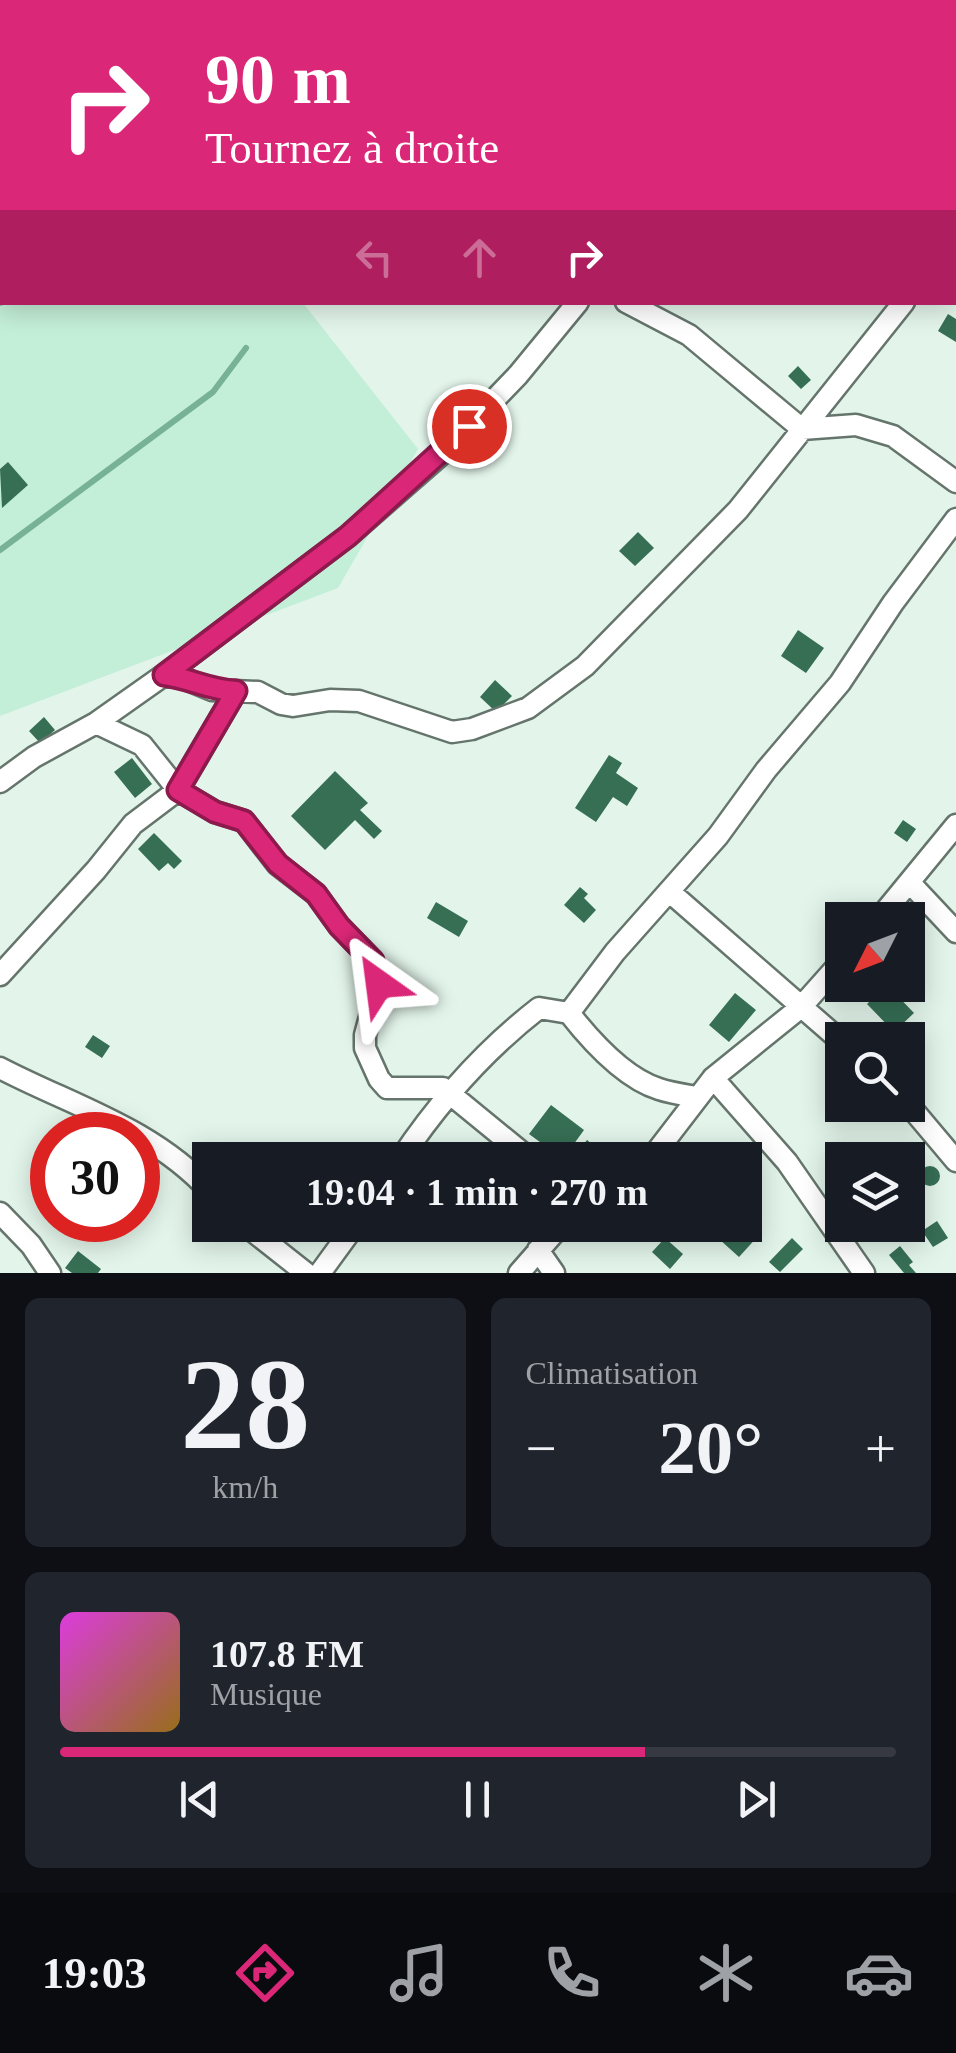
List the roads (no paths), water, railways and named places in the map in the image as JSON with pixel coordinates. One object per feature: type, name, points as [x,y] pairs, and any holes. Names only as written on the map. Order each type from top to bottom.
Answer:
[{"type":"street","points":[[0,782],[34,757],[96,723],[164,675],[348,536],[445,451],[518,375],[576,305]]},
{"type":"street","points":[[632,305],[689,335],[802,429],[856,425],[893,436],[956,482]]},
{"type":"street","points":[[164,675],[212,690],[258,692],[280,704],[294,706],[330,700],[359,701],[452,732],[472,729],[528,708],[585,666],[724,524],[902,305]]},
{"type":"street","points":[[569,1014],[615,952],[671,893],[766,770],[840,683],[956,519]]},
{"type":"street","points":[[0,975],[133,824],[178,790],[236,691]]},
{"type":"street","points":[[96,723],[142,745],[178,790],[215,812],[244,821],[278,864],[316,894],[339,926],[373,961],[379,984],[365,1035],[366,1048],[387,1088],[443,1088],[509,1142]]},
{"type":"street","points":[[894,902],[956,825]]},
{"type":"street","points":[[911,884],[956,932]]},
{"type":"street","points":[[671,893],[825,1028]]},
{"type":"street","points":[[663,1142],[713,1078],[801,1008],[825,980]]},
{"type":"street","points":[[414,1142],[479,1060],[539,1008],[569,1014],[614,1059],[655,1088],[697,1097]]},
{"type":"street","points":[[0,1068],[105,1115],[163,1150],[192,1175]]},
{"type":"street","points":[[713,1078],[787,1162],[864,1273]]},
{"type":"street","points":[[923,1122],[956,1160]]},
{"type":"street","points":[[0,1213],[31,1245],[50,1273]]},
{"type":"street","points":[[267,1242],[306,1273]]},
{"type":"street","points":[[320,1273],[343,1242]]},
{"type":"street","points":[[518,1273],[545,1242]]},
{"type":"street","points":[[538,1250],[554,1273]]},
{"type":"waterway","points":[[0,550],[213,392],[246,348]]}]
